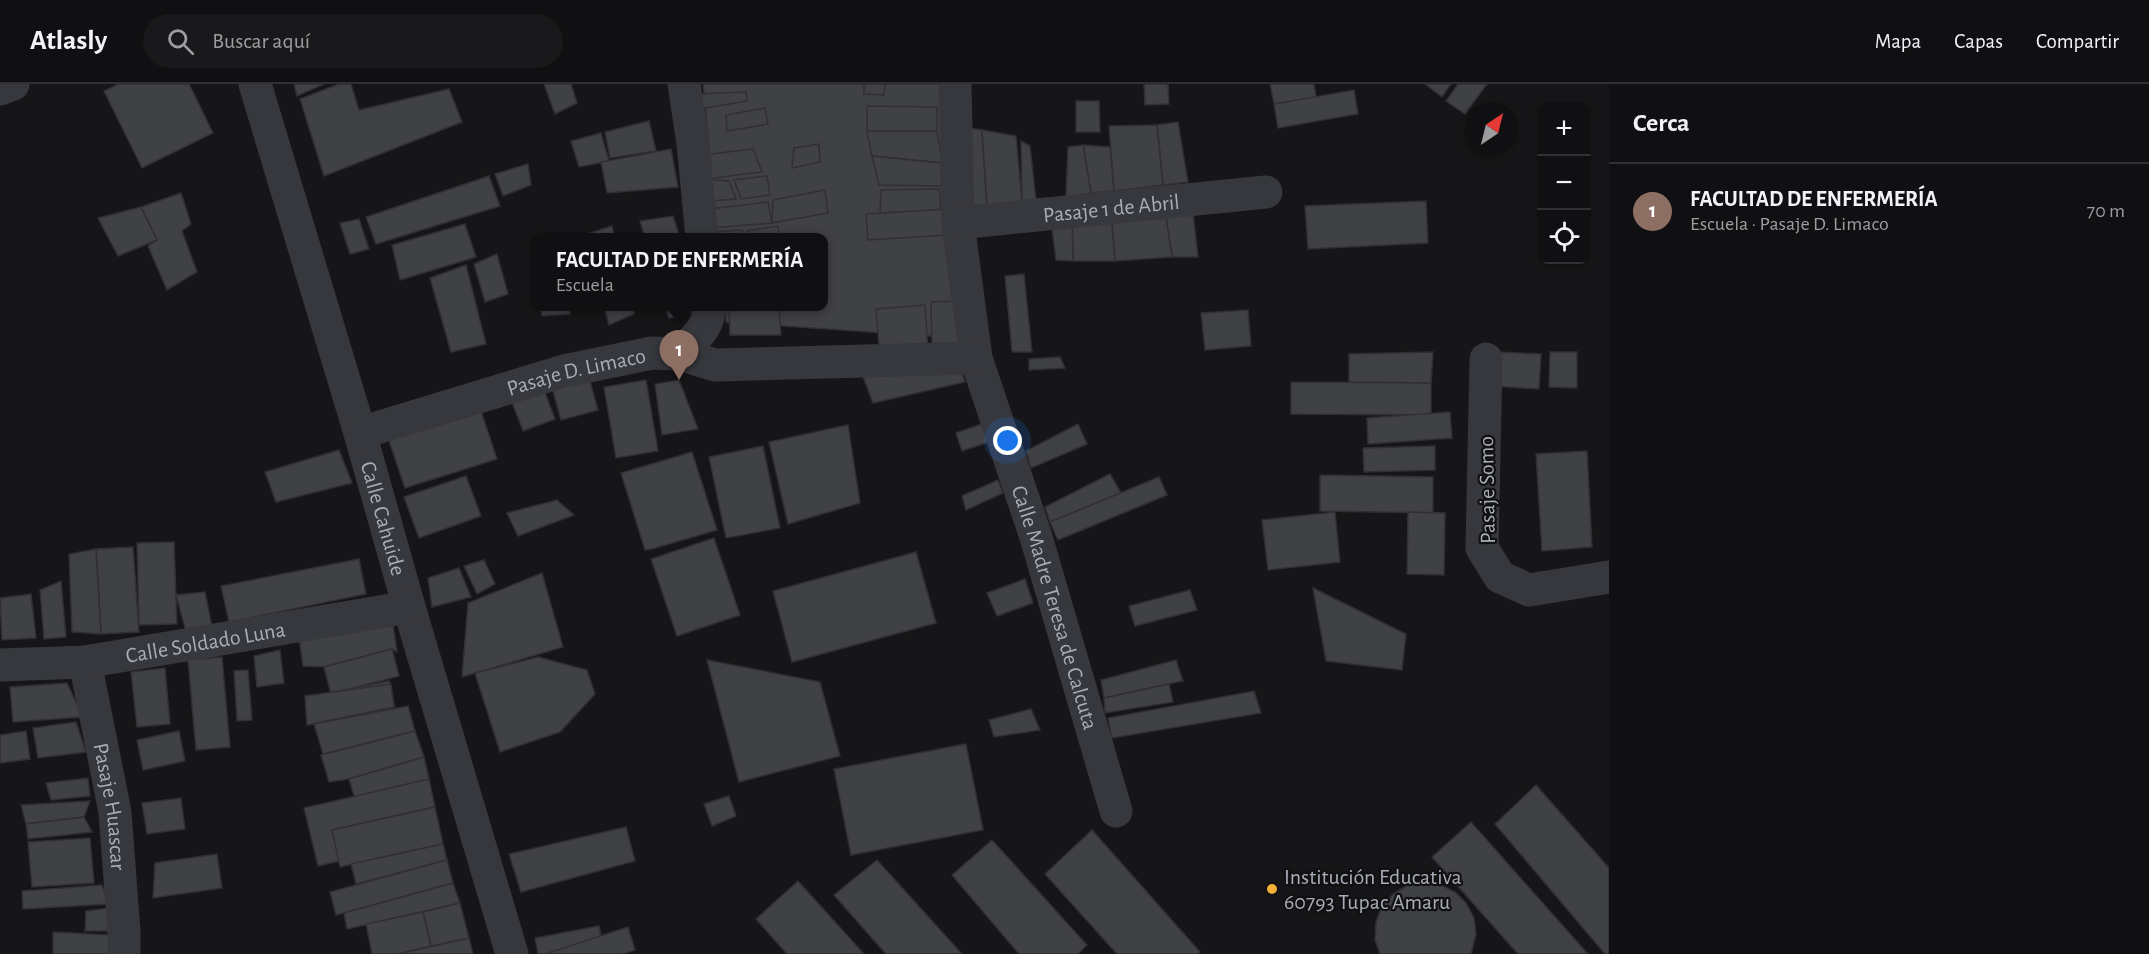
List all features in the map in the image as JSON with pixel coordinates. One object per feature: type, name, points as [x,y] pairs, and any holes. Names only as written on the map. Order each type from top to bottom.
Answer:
[{"type":"street","points":[[0,89],[14,84]]},
{"type":"street","name":"Calle Cahuide","points":[[255,84],[360,433],[512,954]]},
{"type":"street","points":[[684,84],[693,143],[702,233]]},
{"type":"street","name":"Calle Madre Teresa de Calcuta","points":[[955,84],[958,223],[976,358],[1036,537],[1116,811]]},
{"type":"street","name":"Pasaje 1 de Abril","points":[[958,223],[1266,192]]},
{"type":"street","points":[[679,354],[704,327],[710,316],[710,311]]},
{"type":"street","name":"Pasaje D. Limaco","points":[[360,433],[564,371],[652,353],[679,354],[715,365],[976,358]]},
{"type":"street","name":"Pasaje Somo","points":[[1486,359],[1482,548],[1500,578],[1529,590],[1609,577]]},
{"type":"street","name":"Calle Soldado Luna","points":[[0,665],[85,662],[409,607]]},
{"type":"street","name":"Pasaje Huascar","points":[[85,662],[115,812],[124,954]]},
{"type":"building","points":[[118,84],[189,84],[213,133],[142,168],[104,91]]},
{"type":"building","points":[[294,84],[324,84],[297,96]]},
{"type":"building","points":[[339,84],[351,84],[359,110],[449,89],[462,122],[324,176],[300,99]]},
{"type":"building","points":[[544,84],[571,84],[577,103],[555,114]]},
{"type":"building","points":[[703,84],[940,84],[956,338],[726,322],[725,311],[828,311],[828,233],[718,233]]},
{"type":"building","points":[[864,84],[885,84],[884,95],[864,94]]},
{"type":"building","points":[[1144,84],[1168,84],[1169,104],[1145,105]]},
{"type":"building","points":[[1270,84],[1314,84],[1316,97],[1274,104]]},
{"type":"building","points":[[1425,84],[1451,84],[1442,97]]},
{"type":"building","points":[[1458,84],[1487,84],[1474,102],[1465,102],[1465,114],[1446,101]]},
{"type":"building","points":[[1354,90],[1358,114],[1278,128],[1274,104]]},
{"type":"building","points":[[746,92],[747,101],[699,109],[698,94]]},
{"type":"building","points":[[1076,101],[1099,101],[1100,132],[1076,132]]},
{"type":"building","points":[[867,106],[937,107],[937,131],[867,131]]},
{"type":"building","points":[[765,108],[768,124],[727,131],[726,115]]},
{"type":"building","points":[[649,121],[656,151],[610,158],[605,132]]},
{"type":"building","points":[[1178,122],[1188,182],[1163,185],[1157,125]]},
{"type":"building","points":[[1157,125],[1163,185],[1114,191],[1109,126]]},
{"type":"building","points":[[960,127],[982,130],[987,205],[963,206]]},
{"type":"building","points":[[982,130],[1016,136],[1022,201],[987,205]]},
{"type":"building","points":[[867,131],[937,131],[942,163],[872,156]]},
{"type":"building","points":[[601,133],[609,161],[579,167],[571,141]]},
{"type":"building","points":[[1021,141],[1030,146],[1036,200],[1022,201]]},
{"type":"building","points":[[819,144],[820,162],[792,168],[794,148]]},
{"type":"building","points":[[1083,145],[1110,147],[1114,191],[1091,193]]},
{"type":"building","points":[[1083,145],[1091,193],[1066,197],[1068,147]]},
{"type":"building","points":[[671,149],[678,187],[607,193],[601,162]]},
{"type":"building","points":[[753,149],[762,172],[706,179],[702,155]]},
{"type":"building","points":[[872,156],[942,163],[943,186],[879,185]]},
{"type":"building","points":[[528,164],[531,185],[503,196],[495,174]]},
{"type":"building","points":[[489,176],[500,206],[376,244],[366,217]]},
{"type":"building","points":[[767,176],[770,195],[741,199],[734,180]]},
{"type":"building","points":[[706,179],[729,181],[736,199],[710,201]]},
{"type":"building","points":[[939,189],[941,210],[880,213],[881,190]]},
{"type":"building","points":[[825,190],[828,213],[772,223],[773,200]]},
{"type":"building","points":[[181,193],[191,224],[182,231],[197,272],[167,290],[148,246],[157,240],[141,207]]},
{"type":"building","points":[[1426,201],[1428,243],[1308,249],[1305,206]]},
{"type":"building","points":[[768,202],[772,223],[709,228],[709,209]]},
{"type":"building","points":[[1192,204],[1198,257],[1172,257],[1165,210]]},
{"type":"building","points":[[141,207],[157,240],[118,256],[98,218]]},
{"type":"building","points":[[946,209],[948,235],[868,240],[866,214]]},
{"type":"building","points":[[1165,210],[1172,257],[1115,261],[1111,212]]},
{"type":"building","points":[[1111,212],[1115,261],[1073,261],[1072,217]]},
{"type":"building","points":[[673,216],[678,233],[644,233],[640,221]]},
{"type":"building","points":[[1072,217],[1073,261],[1056,260],[1051,221]]},
{"type":"building","points":[[359,219],[369,249],[350,254],[340,223]]},
{"type":"building","points":[[465,224],[476,257],[400,280],[392,245]]},
{"type":"building","points":[[612,226],[614,233],[590,233]]},
{"type":"building","points":[[778,226],[779,233],[747,233],[747,231]]},
{"type":"building","points":[[742,230],[742,233],[712,233]]},
{"type":"building","points":[[497,254],[508,294],[485,302],[474,264]]},
{"type":"building","points":[[466,265],[486,344],[451,352],[430,278]]},
{"type":"building","points":[[1024,274],[1032,352],[1012,352],[1005,276]]},
{"type":"building","points":[[959,301],[966,349],[932,348],[931,302]]},
{"type":"building","points":[[925,305],[928,350],[879,346],[876,309]]},
{"type":"building","points":[[1248,310],[1251,346],[1205,350],[1201,313]]},
{"type":"building","points":[[541,311],[569,311],[570,314],[542,316]]},
{"type":"building","points":[[605,311],[633,311],[634,314],[609,325]]},
{"type":"building","points":[[667,311],[699,311],[669,318]]},
{"type":"building","points":[[729,311],[779,311],[781,335],[730,335]]},
{"type":"building","points":[[1433,352],[1431,383],[1349,382],[1349,354]]},
{"type":"building","points":[[1495,352],[1541,354],[1539,389],[1493,386]]},
{"type":"building","points":[[1550,352],[1577,352],[1577,388],[1549,387]]},
{"type":"building","points":[[1060,357],[1065,368],[1029,370],[1029,359]]},
{"type":"building","points":[[959,365],[965,382],[873,403],[862,374]]},
{"type":"building","points":[[588,374],[598,410],[561,420],[551,384]]},
{"type":"building","points":[[646,380],[658,451],[616,458],[604,387]]},
{"type":"building","points":[[679,380],[698,429],[662,435],[655,384]]},
{"type":"building","points":[[1291,382],[1431,383],[1431,415],[1291,414]]},
{"type":"building","points":[[544,390],[555,419],[523,431],[512,402]]},
{"type":"building","points":[[480,408],[497,459],[405,488],[388,438]]},
{"type":"building","points":[[1450,412],[1452,438],[1368,444],[1367,418]]},
{"type":"building","points":[[993,420],[992,441],[962,451],[956,433]]},
{"type":"building","points":[[1078,424],[1087,444],[1031,468],[1026,451]]},
{"type":"building","points":[[848,425],[860,503],[788,524],[769,442]]},
{"type":"building","points":[[763,446],[780,528],[726,538],[709,457]]},
{"type":"building","points":[[1435,446],[1435,470],[1364,472],[1363,448]]},
{"type":"building","points":[[339,450],[352,483],[276,502],[265,472]]},
{"type":"building","points":[[1587,451],[1592,547],[1542,551],[1536,454]]},
{"type":"building","points":[[692,452],[717,530],[645,550],[621,473]]},
{"type":"building","points":[[1110,474],[1121,493],[1050,522],[1045,507]]},
{"type":"building","points":[[1320,475],[1433,477],[1433,513],[1320,511]]},
{"type":"building","points":[[466,476],[481,516],[419,538],[404,497]]},
{"type":"building","points":[[1159,477],[1167,495],[1058,540],[1050,522]]},
{"type":"building","points":[[998,480],[1003,493],[966,510],[962,496]]},
{"type":"building","points":[[557,500],[574,515],[518,536],[507,513]]},
{"type":"building","points":[[1335,512],[1340,562],[1268,570],[1262,520]]},
{"type":"building","points":[[1408,512],[1445,513],[1444,575],[1407,574]]},
{"type":"building","points":[[714,538],[740,615],[677,636],[651,559]]},
{"type":"building","points":[[174,542],[177,624],[139,625],[137,543]]},
{"type":"building","points":[[133,547],[139,632],[101,634],[96,549]]},
{"type":"building","points":[[96,549],[101,634],[72,632],[69,554]]},
{"type":"building","points":[[916,552],[936,623],[792,662],[773,591]]},
{"type":"building","points":[[359,559],[366,594],[229,622],[221,586]]},
{"type":"building","points":[[484,560],[495,584],[477,594],[464,566]]},
{"type":"building","points":[[459,568],[471,597],[432,607],[428,578]]},
{"type":"building","points":[[542,573],[563,647],[462,677],[468,603]]},
{"type":"building","points":[[1025,579],[1033,603],[997,616],[987,593]]},
{"type":"building","points":[[61,581],[66,637],[44,639],[40,590]]},
{"type":"building","points":[[1313,588],[1406,634],[1402,670],[1326,661]]},
{"type":"building","points":[[1190,590],[1197,610],[1135,626],[1129,606]]},
{"type":"building","points":[[205,592],[212,627],[186,632],[176,595]]},
{"type":"building","points":[[31,594],[36,638],[2,640],[0,598]]},
{"type":"building","points":[[393,625],[397,652],[392,649],[324,667],[303,666],[299,638]]},
{"type":"building","points":[[392,649],[399,676],[331,694],[324,667]]},
{"type":"building","points":[[280,650],[284,683],[257,687],[254,656]]},
{"type":"building","points":[[222,657],[230,747],[196,750],[188,660]]},
{"type":"building","points":[[538,657],[587,670],[595,694],[560,732],[500,752],[475,673]]},
{"type":"building","points":[[707,660],[820,682],[840,756],[739,782]]},
{"type":"building","points":[[1176,660],[1183,681],[1104,698],[1101,680]]},
{"type":"building","points":[[165,668],[170,724],[137,727],[131,672]]},
{"type":"building","points":[[248,670],[252,720],[237,721],[234,671]]},
{"type":"building","points":[[389,681],[395,708],[314,724],[309,697]]},
{"type":"building","points":[[67,683],[83,717],[13,722],[10,687]]},
{"type":"building","points":[[391,684],[394,707],[307,725],[305,696]]},
{"type":"building","points":[[1169,684],[1173,702],[1105,713],[1104,698]]},
{"type":"building","points":[[1254,691],[1261,713],[1112,738],[1108,718]]},
{"type":"building","points":[[408,706],[415,731],[323,754],[314,724]]},
{"type":"building","points":[[1031,709],[1040,730],[994,737],[989,720]]},
{"type":"building","points":[[76,722],[86,752],[38,758],[33,728]]},
{"type":"building","points":[[26,731],[30,759],[0,763],[0,735]]},
{"type":"building","points":[[179,731],[185,761],[143,770],[137,740]]},
{"type":"building","points":[[415,731],[424,757],[349,779],[329,782],[321,755]]},
{"type":"building","points":[[966,744],[983,830],[851,855],[834,769]]},
{"type":"building","points":[[424,757],[429,779],[355,799],[349,779]]},
{"type":"building","points":[[88,778],[90,796],[51,800],[46,783]]},
{"type":"building","points":[[429,779],[435,807],[332,830],[340,861],[318,866],[304,808]]},
{"type":"building","points":[[1536,785],[1609,868],[1609,954],[1605,954],[1495,824]]},
{"type":"building","points":[[729,796],[736,816],[712,826],[704,804]]},
{"type":"building","points":[[181,798],[185,829],[147,834],[142,803]]},
{"type":"building","points":[[90,801],[84,817],[26,824],[21,805]]},
{"type":"building","points":[[435,807],[443,844],[340,867],[332,830]]},
{"type":"building","points":[[84,817],[92,832],[28,839],[26,824]]},
{"type":"building","points":[[1471,822],[1588,954],[1518,954],[1432,857]]},
{"type":"building","points":[[626,827],[635,861],[521,892],[509,854]]},
{"type":"building","points":[[1092,830],[1200,952],[1198,954],[1117,954],[1045,874]]},
{"type":"building","points":[[90,838],[94,883],[32,887],[28,842]]},
{"type":"building","points":[[992,840],[1087,945],[1078,954],[1019,954],[952,875]]},
{"type":"building","points":[[443,844],[447,860],[356,884],[351,864]]},
{"type":"building","points":[[217,854],[222,888],[153,898],[155,863]]},
{"type":"building","points":[[447,860],[453,883],[336,915],[330,892]]},
{"type":"building","points":[[877,860],[962,954],[886,954],[834,895]]},
{"type":"building","points":[[798,881],[864,954],[787,954],[756,919]]},
{"type":"building","points":[[1425,882],[1441,885],[1455,892],[1466,903],[1474,918],[1476,934],[1471,954],[1380,954],[1375,940],[1376,922],[1382,906],[1393,894],[1408,885]]},
{"type":"building","points":[[453,883],[460,903],[347,929],[344,913]]},
{"type":"building","points":[[102,885],[109,904],[23,909],[22,891]]},
{"type":"building","points":[[460,903],[469,938],[431,946],[423,912]]},
{"type":"building","points":[[110,908],[114,931],[85,931],[86,911]]},
{"type":"building","points":[[423,912],[431,946],[397,954],[372,954],[366,924]]},
{"type":"building","points":[[599,926],[604,954],[538,954],[535,938]]},
{"type":"building","points":[[628,927],[635,950],[623,954],[545,954]]},
{"type":"building","points":[[53,932],[110,935],[110,954],[53,954]]},
{"type":"building","points":[[469,938],[473,954],[398,954]]},
{"type":"place","name":"FACULTAD DE ENFERMERÍA","points":[[679,380]]},
{"type":"place","name":"Institución Educativa 60793 Tupac Amaru","points":[[1272,889]]}]
